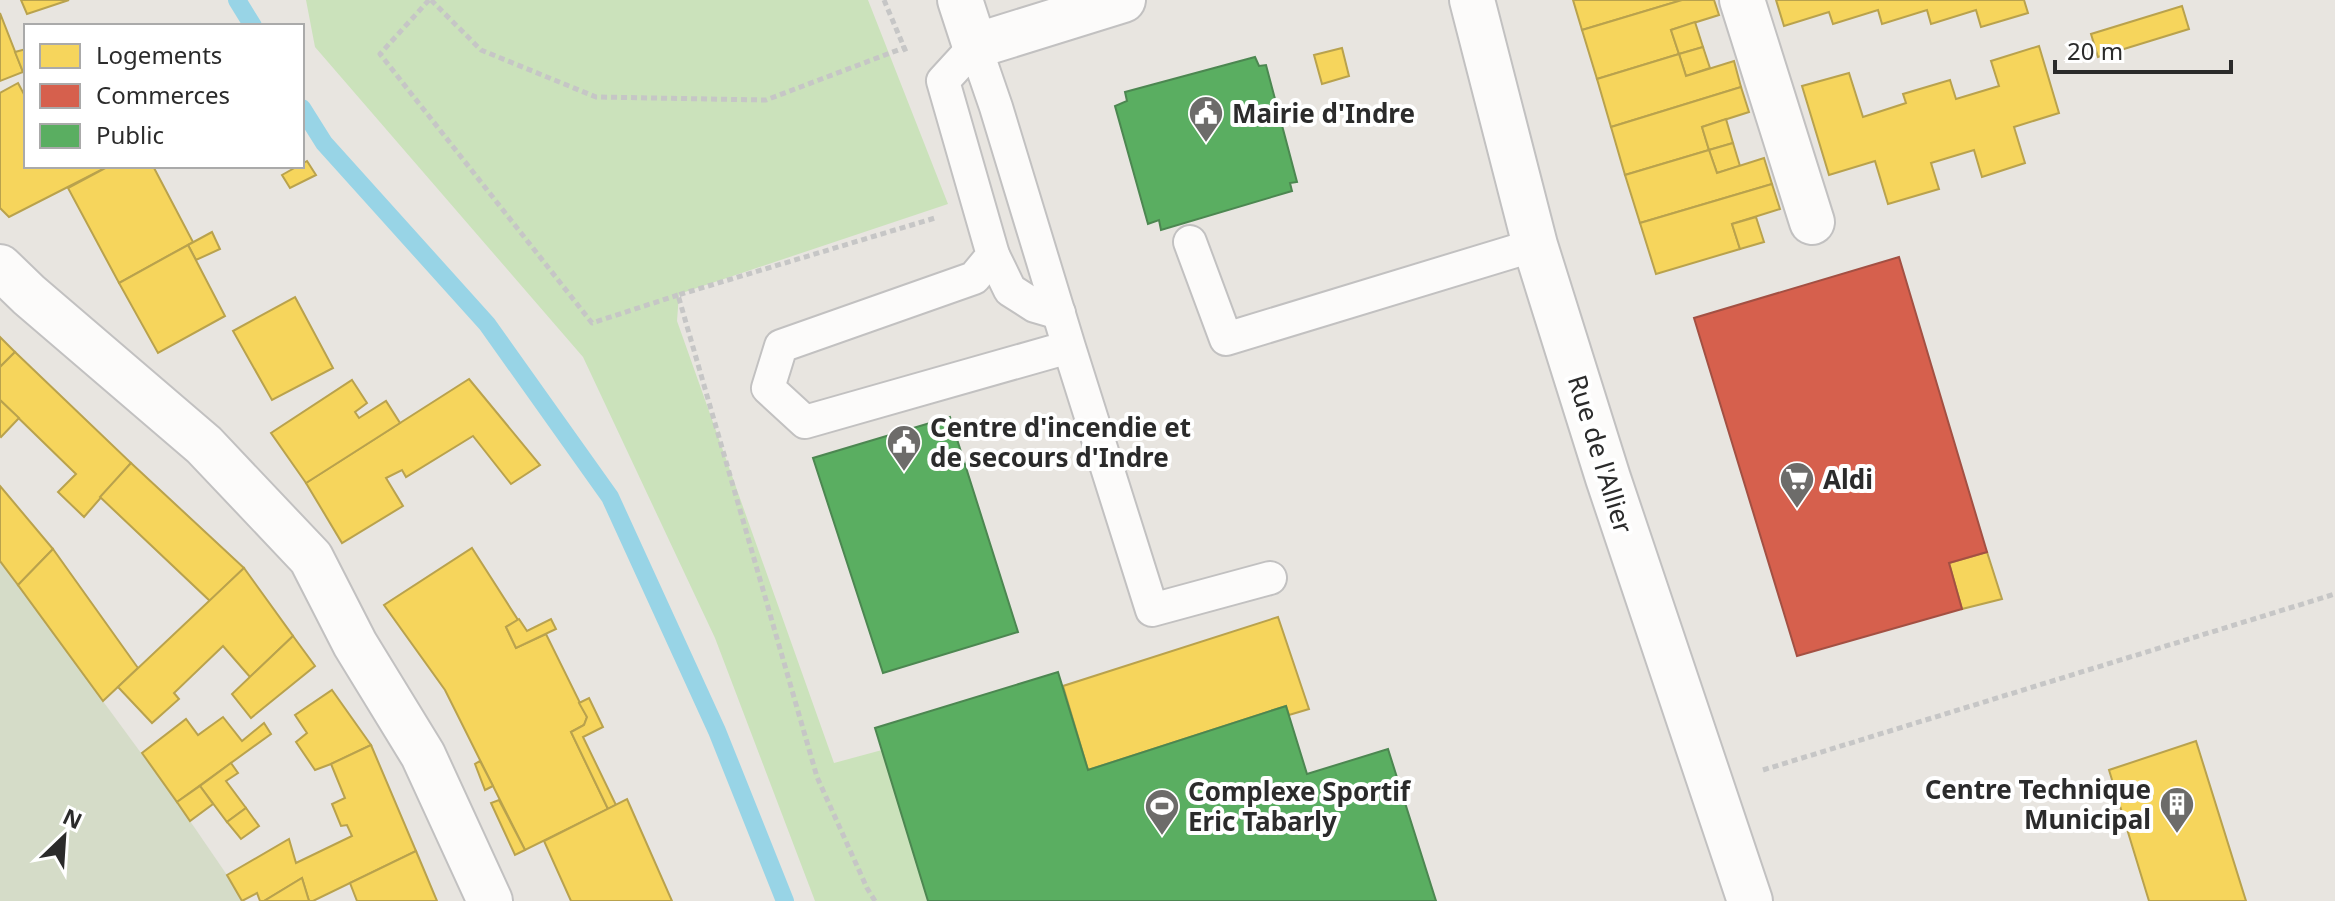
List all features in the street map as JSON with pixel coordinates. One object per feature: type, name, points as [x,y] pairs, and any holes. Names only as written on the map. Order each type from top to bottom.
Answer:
[{"type":"street","points":[[960,0],[975,46],[1123,0]]},
{"type":"street","name":"Rue de l'Allier","points":[[1472,0],[1535,245],[1608,478],[1750,901]]},
{"type":"street","points":[[1742,0],[1812,222]]},
{"type":"street","points":[[0,267],[204,445],[311,558],[355,644],[423,755],[490,901]]},
{"type":"lane","points":[[1059,313],[1035,306],[1010,290],[993,255],[943,81],[975,46],[1001,121],[1152,610],[1270,578]]},
{"type":"lane","points":[[1190,242],[1226,339],[1535,245]]},
{"type":"lane","points":[[993,255],[974,278],[781,346],[768,388],[805,422],[1069,347]]},
{"type":"path","points":[[678,295],[592,323],[380,54],[430,0],[481,50],[596,97],[766,100],[904,47],[975,46]]},
{"type":"path","points":[[1711,786],[2335,594]]},
{"type":"green space","points":[[306,0],[868,0],[948,204],[679,294],[677,321],[834,763],[882,750],[928,901],[815,901],[715,638],[583,357],[315,47]]},
{"type":"green space","points":[[0,561],[177,802],[242,901],[0,901]]},
{"type":"building: Logements","points":[[21,0],[69,0],[27,14]]},
{"type":"building: Logements","points":[[1573,0],[1682,0],[1582,30]]},
{"type":"building: Logements","points":[[1682,0],[1714,0],[1719,15],[1671,30],[1679,54],[1597,79],[1582,30]]},
{"type":"building: Logements","points":[[1776,0],[2024,0],[2028,13],[1981,27],[1976,10],[1931,24],[1927,10],[1882,24],[1878,10],[1833,24],[1829,12],[1784,26]]},
{"type":"building: Logements","points":[[2182,6],[2189,29],[2098,57],[2091,34]]},
{"type":"building: Logements","points":[[0,13],[23,72],[0,81]]},
{"type":"building: Logements","points":[[1695,22],[1703,47],[1679,54],[1671,30]]},
{"type":"building: Logements","points":[[2039,46],[2059,113],[2014,127],[2025,163],[1982,177],[1974,150],[1931,163],[1939,189],[1888,204],[1875,161],[1829,175],[1802,86],[1849,73],[1863,117],[1906,103],[1903,94],[1950,80],[1956,99],[1999,86],[1991,61]]},
{"type":"building: Logements","points":[[1703,47],[1710,68],[1686,76],[1679,54]]},
{"type":"building: Logements","points":[[1342,48],[1349,76],[1322,84],[1314,55]]},
{"type":"building: Logements","points":[[24,50],[24,72],[23,72],[15,52]]},
{"type":"building: Logements","points":[[1679,54],[1686,76],[1734,61],[1741,87],[1611,127],[1597,79]]},
{"type":"building: Logements","points":[[18,83],[24,94],[24,168],[105,168],[9,217],[0,208],[0,93]]},
{"type":"building: Logements","points":[[1741,87],[1749,112],[1702,127],[1709,150],[1625,175],[1611,127]]},
{"type":"building: Logements","points":[[1726,119],[1733,143],[1709,150],[1702,127]]},
{"type":"building: Logements","points":[[1733,143],[1740,166],[1717,173],[1709,150]]},
{"type":"building: Logements","points":[[1709,150],[1717,173],[1764,158],[1772,184],[1640,223],[1625,175]]},
{"type":"building: Logements","points":[[307,161],[316,175],[290,188],[282,175],[294,168],[304,168]]},
{"type":"building: Logements","points":[[105,168],[154,168],[193,242],[119,283],[68,188]]},
{"type":"building: Logements","points":[[1772,184],[1780,209],[1732,224],[1740,249],[1656,274],[1640,223]]},
{"type":"building: Logements","points":[[1756,217],[1764,242],[1740,249],[1732,224]]},
{"type":"building: Logements","points":[[212,232],[220,249],[196,260],[188,245]]},
{"type":"building: Logements","points":[[188,245],[225,316],[158,353],[119,283]]},
{"type":"building: Logements","points":[[295,297],[333,368],[272,400],[233,331]]},
{"type":"building: Logements","points":[[0,337],[15,352],[0,367]]},
{"type":"building: Logements","points":[[15,352],[131,463],[84,517],[58,492],[76,474],[0,400],[0,367]]},
{"type":"building: Logements","points":[[469,379],[540,465],[511,484],[473,436],[406,477],[402,470],[386,478],[403,506],[342,543],[306,483]]},
{"type":"building: Logements","points":[[352,380],[367,403],[355,412],[359,418],[386,401],[400,423],[306,483],[271,433]]},
{"type":"building: Logements","points":[[0,400],[19,418],[1,437],[0,436]]},
{"type":"building: Logements","points":[[131,463],[244,568],[210,601],[100,497]]},
{"type":"building: Logements","points":[[0,486],[53,549],[18,585],[0,561]]},
{"type":"building: Logements","points":[[472,548],[518,620],[506,627],[516,648],[546,634],[587,717],[584,725],[571,732],[608,809],[525,850],[445,690],[384,605]]},
{"type":"building: Logements","points":[[53,549],[138,668],[103,701],[18,585]]},
{"type":"building: Logements","points":[[1987,552],[2002,599],[1962,609],[1949,563]]},
{"type":"building: Logements","points":[[244,568],[293,636],[250,677],[223,646],[174,693],[179,699],[152,723],[118,687]]},
{"type":"building: Logements","points":[[1278,617],[1309,709],[1289,715],[1286,706],[1088,770],[1063,686]]},
{"type":"building: Logements","points":[[519,619],[527,631],[551,619],[556,629],[516,648],[506,627]]},
{"type":"building: Logements","points":[[293,636],[315,666],[251,718],[232,694]]},
{"type":"building: Logements","points":[[332,690],[371,745],[315,770],[296,742],[307,733],[295,715]]},
{"type":"building: Logements","points":[[589,698],[603,727],[583,737],[616,805],[608,809],[571,732],[584,725],[587,717],[579,703]]},
{"type":"building: Logements","points":[[223,717],[242,741],[264,723],[271,734],[177,802],[142,753],[186,719],[198,735]]},
{"type":"building: Logements","name":"Centre Technique Municipal","points":[[2196,741],[2246,901],[2149,901],[2109,770]]},
{"type":"building: Logements","points":[[371,745],[416,851],[313,901],[309,901],[302,878],[264,901],[260,901],[257,893],[242,901],[227,875],[289,839],[296,863],[352,836],[347,825],[341,826],[332,804],[345,798],[331,764]]},
{"type":"building: Logements","points":[[480,761],[493,786],[485,790],[475,764]]},
{"type":"building: Logements","points":[[231,763],[238,773],[226,781],[246,808],[227,822],[200,786]]},
{"type":"building: Logements","points":[[200,786],[213,804],[190,821],[177,802]]},
{"type":"building: Logements","points":[[627,799],[672,901],[571,901],[544,841]]},
{"type":"building: Logements","points":[[499,800],[525,850],[515,855],[491,803]]},
{"type":"building: Logements","points":[[246,808],[259,826],[241,839],[227,822]]},
{"type":"building: Logements","points":[[416,851],[437,901],[357,901],[350,883]]},
{"type":"building: Logements","points":[[302,878],[309,901],[264,901]]},
{"type":"building: Commerces","points":[[1899,257],[1987,552],[1949,563],[1962,609],[1797,656],[1694,318]]},
{"type":"building: Public","name":"Mairie d'Indre","points":[[1255,57],[1259,66],[1266,65],[1297,182],[1290,183],[1292,191],[1161,230],[1159,220],[1148,224],[1115,106],[1127,101],[1125,92]]},
{"type":"building: Public","points":[[950,417],[1018,632],[883,673],[813,458]]},
{"type":"building: Public","name":"Complexe Sportif Eric Tabarly","points":[[1058,672],[1088,770],[1286,706],[1307,774],[1388,749],[1436,901],[928,901],[875,728]]},
{"type":"waterway","points":[[237,0],[252,24]]},
{"type":"waterway","points":[[304,111],[324,143],[487,324],[610,497],[717,731],[785,901]]},
{"type":"place","name":"Mairie d'Indre","points":[[1206,144]]},
{"type":"place","name":"Centre d'incendie et de secours d'Indre","points":[[904,473]]},
{"type":"place","name":"Aldi","points":[[1797,510]]},
{"type":"place","name":"Centre Technique Municipal","points":[[2177,835]]},
{"type":"place","name":"Complexe Sportif Eric Tabarly","points":[[1162,837]]}]
